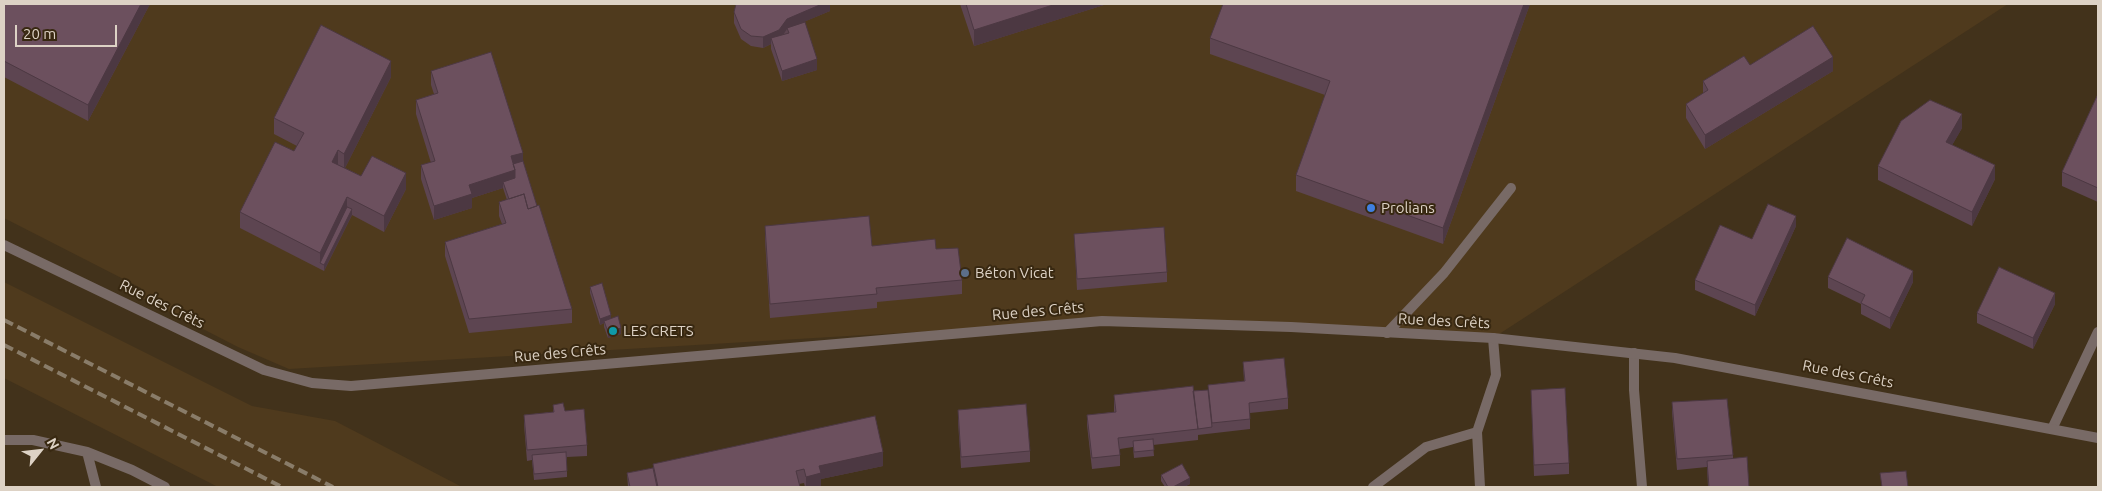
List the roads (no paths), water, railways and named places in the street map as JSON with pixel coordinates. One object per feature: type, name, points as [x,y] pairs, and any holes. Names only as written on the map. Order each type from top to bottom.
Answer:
[{"type":"street","points":[[1387,333],[1444,273],[1511,188]]},
{"type":"street","name":"Rue des Crêts","points":[[4,245],[264,370],[312,382],[351,386],[1102,321],[1291,327],[1493,338],[1634,353],[1675,358],[1798,380],[2098,438]]},
{"type":"street","points":[[2052,429],[2098,332]]},
{"type":"street","points":[[1480,487],[1478,432],[1496,375],[1493,338]]},
{"type":"street","points":[[1634,353],[1634,390],[1642,487]]},
{"type":"street","points":[[1373,487],[1426,447],[1478,432]]},
{"type":"street","points":[[4,440],[33,440],[87,452],[132,470],[165,487]]},
{"type":"street","points":[[87,452],[96,487]]},
{"type":"railway","points":[[4,320],[333,487]]},
{"type":"railway","points":[[4,345],[282,487]]},
{"type":"place","name":"Prolians","points":[[1371,208]]},
{"type":"place","name":"Béton Vicat","points":[[965,273]]},
{"type":"place","name":"LES CRETS","points":[[613,331]]}]
